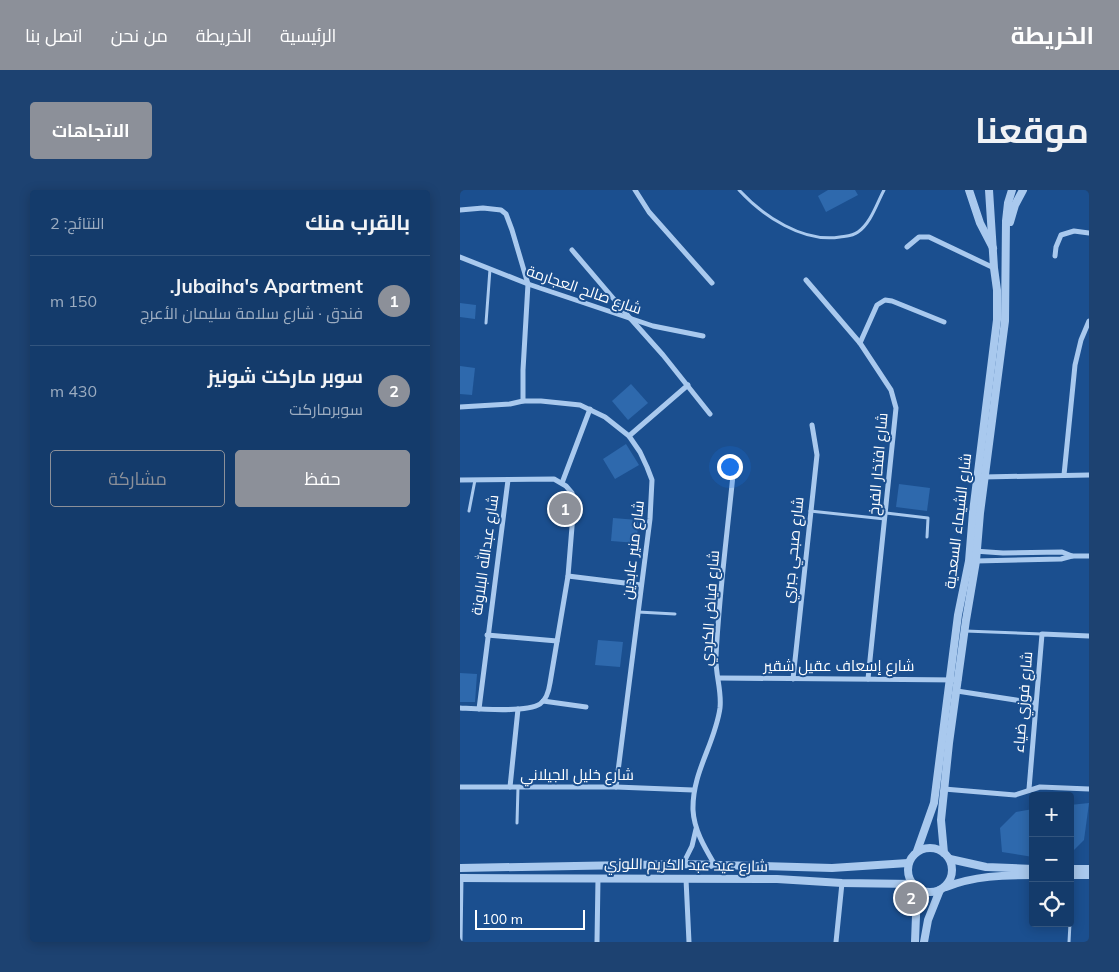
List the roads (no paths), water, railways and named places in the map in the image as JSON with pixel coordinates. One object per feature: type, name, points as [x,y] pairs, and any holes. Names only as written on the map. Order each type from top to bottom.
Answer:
[{"type":"street","points":[[635,190],[649,212],[712,283]]},
{"type":"street","points":[[969,190],[984,233],[994,250]]},
{"type":"street","name":"شارع الشيماء السعدية","points":[[917,851],[933,810],[950,679],[972,561],[982,477],[996,328],[997,290],[989,190]]},
{"type":"street","name":"شارع الشيماء السعدية","points":[[982,477],[1006,321],[1007,208],[1012,190]]},
{"type":"street","points":[[1006,246],[1011,217],[1023,190]]},
{"type":"street","points":[[460,210],[496,208],[504,212],[512,230],[528,284],[523,401]]},
{"type":"street","points":[[1055,256],[1056,247],[1061,235],[1074,231],[1089,233]]},
{"type":"street","points":[[907,247],[915,239],[923,236],[994,268]]},
{"type":"street","points":[[572,250],[663,355],[710,414]]},
{"type":"street","name":"شارع صالح العجارمة","points":[[460,257],[528,284],[652,326],[703,336]]},
{"type":"street","name":"شارع افتخار الفرخ","points":[[806,280],[860,343],[891,390],[896,408],[868,679]]},
{"type":"street","points":[[997,290],[1006,290]]},
{"type":"street","points":[[860,343],[878,305],[885,300],[892,301],[944,322]]},
{"type":"street","points":[[1064,474],[1075,365],[1080,340],[1089,321]]},
{"type":"street","points":[[629,436],[688,385]]},
{"type":"street","name":"شارع منير عابدين","points":[[460,407],[510,404],[523,401],[565,403],[590,408],[629,436],[640,452],[652,480],[650,519],[616,787]]},
{"type":"street","points":[[562,483],[590,408]]},
{"type":"street","name":"شارع صبحي جبري","points":[[793,679],[817,455],[812,425]]},
{"type":"street","name":"شارع فياض الكردي","points":[[715,865],[696,828],[693,812],[693,790],[718,719],[721,695],[716,655],[733,475]]},
{"type":"street","points":[[982,477],[1089,475]]},
{"type":"street","points":[[460,480],[554,479],[562,483],[572,493],[574,502],[568,576],[549,690],[543,701],[536,706],[518,709],[460,708]]},
{"type":"street","name":"شارع عبدالله البلاونة","points":[[479,709],[508,480]]},
{"type":"street","points":[[973,551],[1062,552],[1072,556]]},
{"type":"street","points":[[972,561],[1061,559],[1072,556],[1089,556]]},
{"type":"street","points":[[568,576],[641,585]]},
{"type":"street","name":"شارع الشيماء السعدية","points":[[944,852],[942,820],[944,789],[959,680],[960,631]]},
{"type":"street","name":"شارع عبدالله البلاونة","points":[[487,634],[557,641]]},
{"type":"street","name":"شارع فوزي ضياء","points":[[1030,789],[1035,703],[1042,634],[1089,636]]},
{"type":"street","name":"شارع إسعاف عقيل شقير","points":[[719,678],[959,680]]},
{"type":"street","points":[[957,691],[1035,703]]},
{"type":"street","points":[[543,701],[586,706]]},
{"type":"street","points":[[510,787],[518,709]]},
{"type":"street","name":"شارع خليل الجيلاني","points":[[460,787],[616,787],[693,790]]},
{"type":"street","points":[[944,789],[1015,795],[1040,787],[1089,789]]},
{"type":"street","name":"شارع فياض الكردي","points":[[683,864],[692,846],[696,828]]},
{"type":"street","points":[[924,942],[928,920],[942,889],[952,877],[952,865],[944,852],[930,848],[917,851],[908,863],[909,878],[915,886],[928,892],[942,889],[979,877],[1029,875]]},
{"type":"street","points":[[950,859],[986,867],[1029,869]]},
{"type":"street","name":"شارع عيد عبد الكريم اللوزي","points":[[460,868],[683,864],[832,868],[908,863]]},
{"type":"street","points":[[1074,872],[1089,868]]},
{"type":"street","points":[[1074,873],[1089,875]]},
{"type":"street","points":[[460,878],[460,940]]},
{"type":"street","name":"شارع عيد عبد الكريم اللوزي","points":[[460,878],[777,879],[915,886]]},
{"type":"street","points":[[597,942],[598,878]]},
{"type":"street","points":[[686,878],[689,942]]},
{"type":"street","points":[[836,942],[842,883]]},
{"type":"street","points":[[914,942],[915,886]]},
{"type":"lane","points":[[739,190],[755,205],[788,226],[807,235],[830,239],[852,236],[858,232],[868,221],[884,190]]},
{"type":"lane","points":[[486,323],[490,268]]},
{"type":"lane","points":[[469,511],[475,479]]},
{"type":"lane","points":[[810,511],[886,519]]},
{"type":"lane","points":[[886,513],[928,518],[926,537]]},
{"type":"lane","points":[[638,612],[674,614]]},
{"type":"lane","points":[[960,631],[1042,634]]},
{"type":"lane","points":[[517,823],[518,787]]},
{"type":"lane","points":[[1069,942],[1070,927]]},
{"type":"place","name":"Jubaiha's Apartment.","points":[[565,509]]},
{"type":"place","name":"سوبر ماركت شونيز","points":[[911,898]]}]
